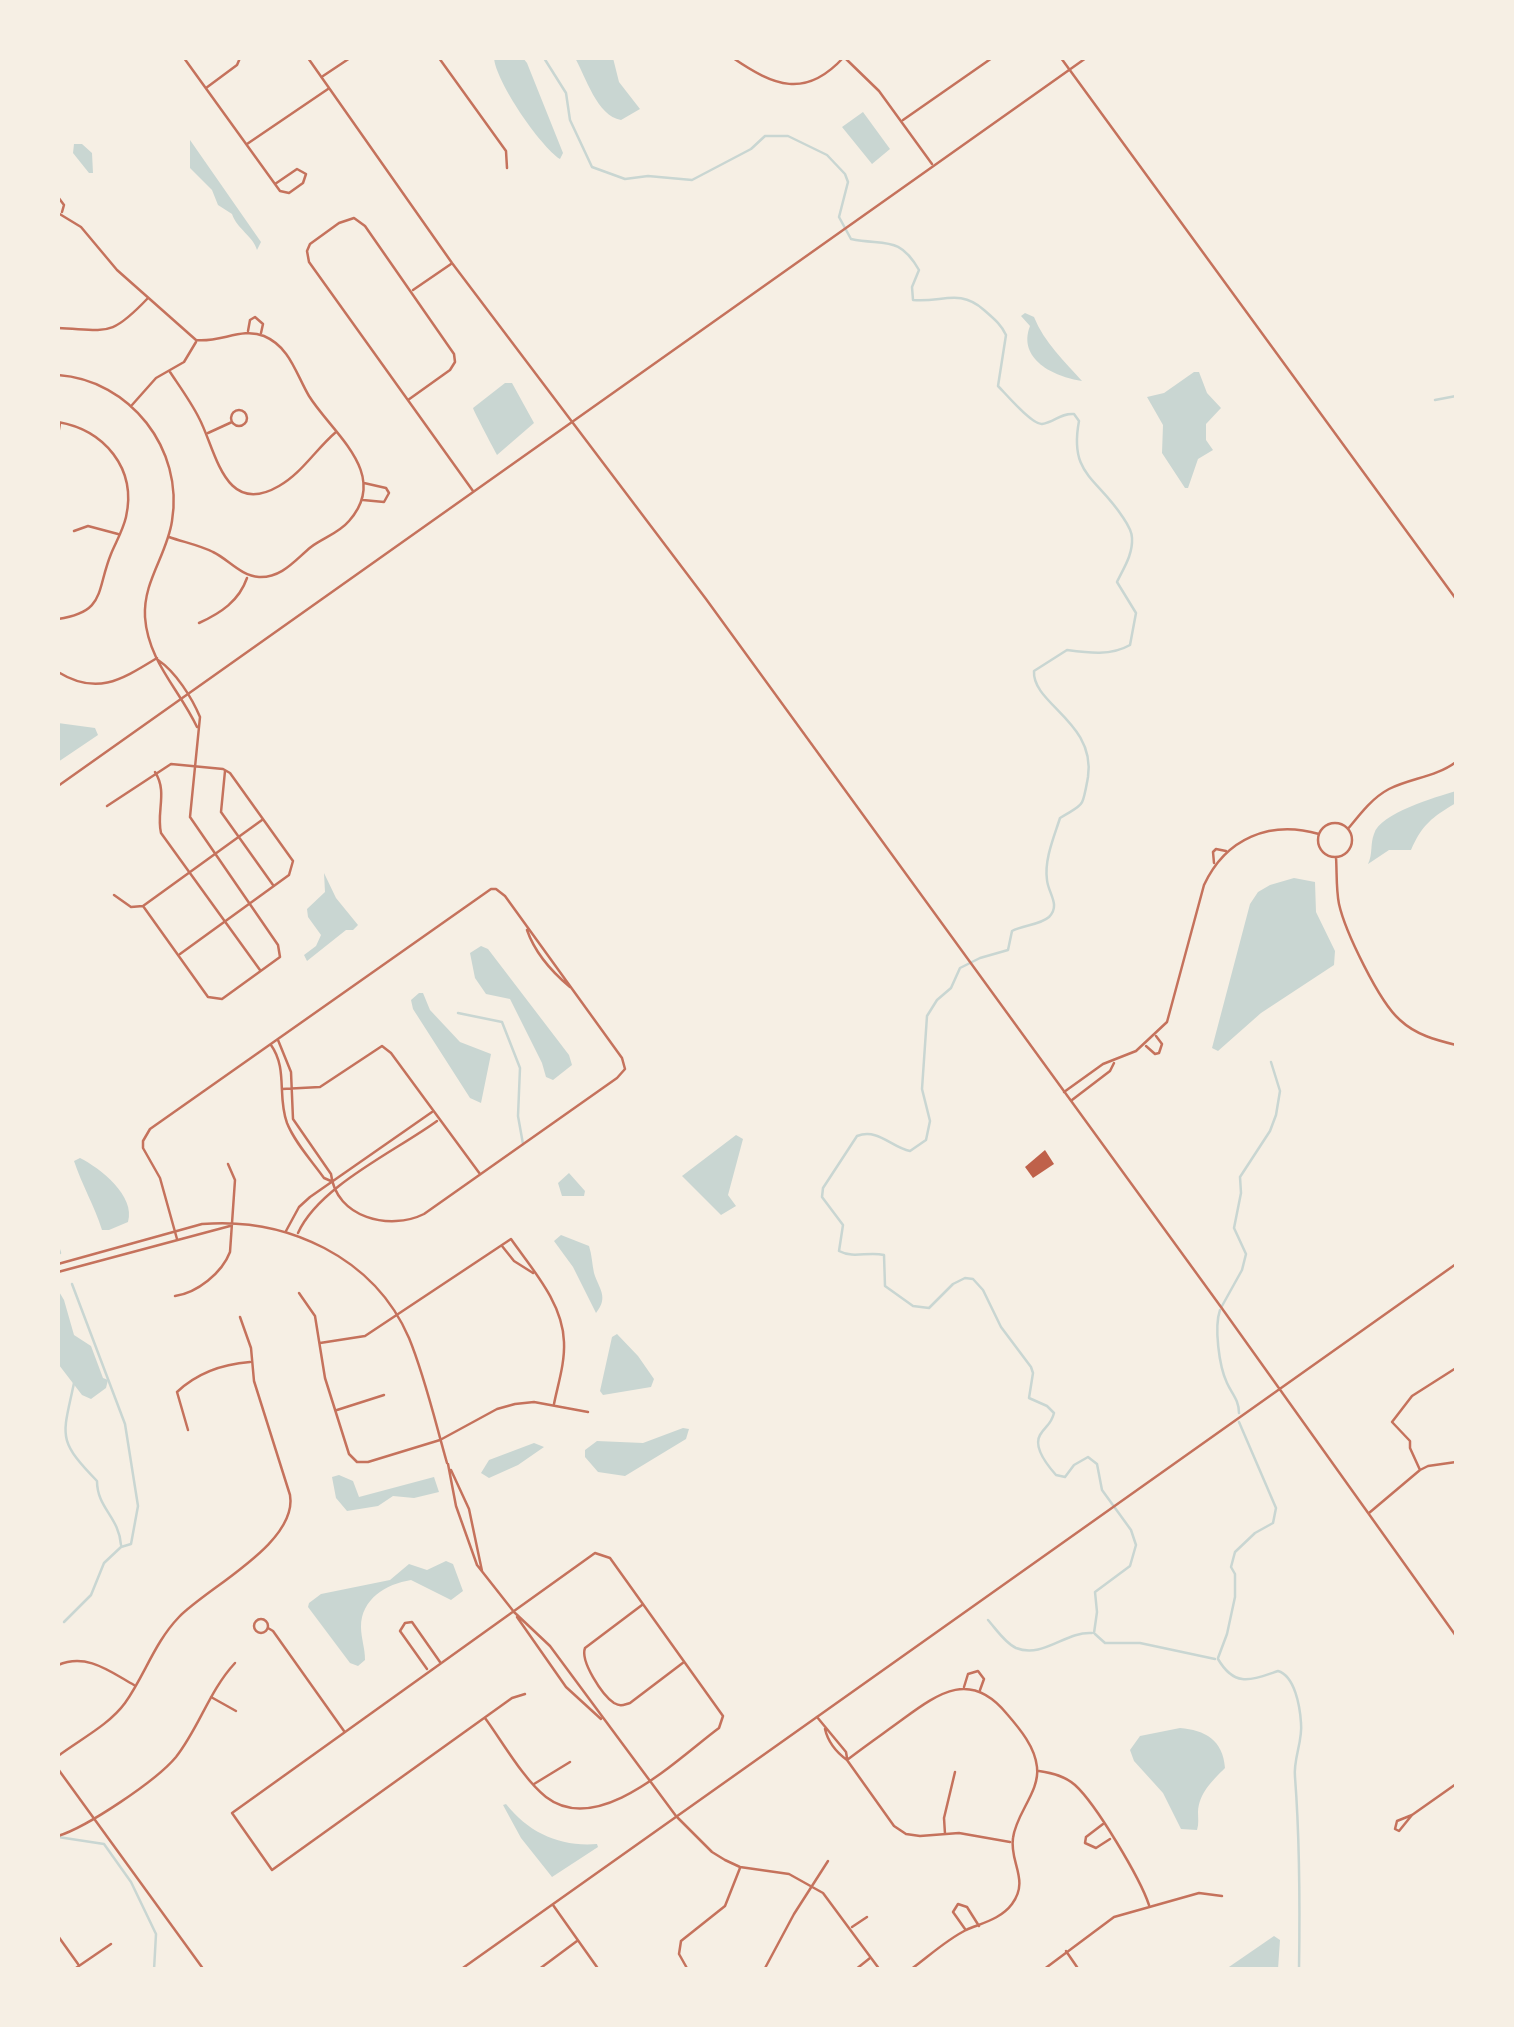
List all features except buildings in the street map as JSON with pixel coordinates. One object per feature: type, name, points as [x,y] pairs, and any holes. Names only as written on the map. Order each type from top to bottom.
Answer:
[{"type":"street","points":[[184,58],[275,184],[284,194],[304,183],[306,174],[297,170],[275,184]]},
{"type":"street","points":[[188,63],[195,58]]},
{"type":"street","points":[[206,88],[237,65],[240,58]]},
{"type":"street","points":[[308,58],[452,262],[706,599],[1456,1636]]},
{"type":"street","points":[[322,77],[350,58]]},
{"type":"street","points":[[439,58],[506,151],[507,168]]},
{"type":"street","points":[[734,58],[774,82],[793,84],[820,77],[844,58],[878,91],[933,166]]},
{"type":"street","points":[[902,121],[992,58]]},
{"type":"street","points":[[1061,58],[1456,599]]},
{"type":"street","points":[[58,786],[1086,58]]},
{"type":"street","points":[[246,144],[329,88]]},
{"type":"street","points":[[58,198],[64,205],[60,214],[81,227],[118,270],[196,340],[210,342],[248,332],[261,334],[284,350],[308,395],[352,448],[364,483],[362,499],[346,524],[284,571],[264,577],[248,575],[216,553],[169,537]]},
{"type":"street","points":[[408,400],[450,370],[455,358],[365,226],[354,218],[339,222],[314,240],[306,251],[309,262],[472,492]]},
{"type":"street","points":[[412,291],[452,262]]},
{"type":"street","points":[[58,328],[101,332],[116,327],[148,298]]},
{"type":"street","points":[[248,332],[250,320],[255,318],[263,324],[261,334]]},
{"type":"street","points":[[131,406],[156,378],[184,362],[196,340]]},
{"type":"street","points":[[170,372],[207,434],[223,477],[235,488],[262,493],[277,488],[337,431]]},
{"type":"street","points":[[58,375],[100,386],[131,406],[163,446],[174,494],[169,537],[153,572],[145,604],[148,634],[160,670],[198,729]]},
{"type":"street","points":[[58,435],[59,422],[92,432],[108,445],[126,478],[128,500],[126,520],[104,570],[98,599],[83,614],[58,619]]},
{"type":"street","points":[[207,434],[232,422]]},
{"type":"street","points":[[362,499],[384,502],[389,493],[386,488],[364,483]]},
{"type":"street","points":[[74,532],[88,526],[119,535]]},
{"type":"street","points":[[200,623],[234,602],[248,575]]},
{"type":"street","points":[[143,906],[208,997],[215,1000],[222,1000],[280,957],[280,950],[190,817],[200,717],[158,659]]},
{"type":"street","points":[[58,672],[87,685],[102,685],[158,659]]},
{"type":"street","points":[[1348,829],[1362,811],[1388,790],[1436,774],[1456,762]]},
{"type":"street","points":[[107,806],[171,764],[226,771],[292,861],[289,875],[178,955]]},
{"type":"street","points":[[226,771],[220,807],[274,886]]},
{"type":"street","points":[[156,772],[163,785],[159,827],[261,971]]},
{"type":"street","points":[[114,896],[132,908],[143,906],[264,820]]},
{"type":"street","points":[[1319,834],[1332,824],[1348,829]]},
{"type":"street","points":[[1064,1093],[1103,1064],[1115,1062],[1156,1035],[1172,1010],[1204,885],[1215,864],[1241,841],[1272,829],[1319,834]]},
{"type":"street","points":[[1336,857],[1350,849],[1348,829]]},
{"type":"street","points":[[1319,834],[1322,851],[1336,857]]},
{"type":"street","points":[[1215,864],[1216,849],[1228,851]]},
{"type":"street","points":[[1336,857],[1343,917],[1382,998],[1410,1028],[1429,1038],[1456,1044]]},
{"type":"street","points":[[177,1239],[160,1178],[143,1148],[150,1129],[487,890],[496,888],[525,924],[532,942],[556,976],[574,991],[622,1058],[624,1069],[617,1078],[424,1214],[410,1222],[394,1224],[356,1212],[332,1182],[331,1174],[293,1118],[288,1056],[278,1040]]},
{"type":"street","points":[[1145,1045],[1151,1052],[1159,1053],[1162,1044],[1156,1035]]},
{"type":"street","points":[[271,1045],[282,1068],[283,1108],[293,1135],[324,1178],[332,1182]]},
{"type":"street","points":[[282,1089],[326,1085],[382,1046],[481,1175]]},
{"type":"street","points":[[1070,1102],[1110,1071],[1115,1062]]},
{"type":"street","points":[[286,1231],[299,1208],[434,1112]]},
{"type":"street","points":[[298,1234],[313,1209],[336,1188],[439,1120]]},
{"type":"street","points":[[175,1296],[192,1290],[226,1262],[235,1180],[228,1164]]},
{"type":"street","points":[[58,1264],[175,1230],[221,1222],[298,1234],[354,1266],[386,1298],[408,1338],[448,1464],[464,1536],[482,1574],[566,1686],[608,1727]]},
{"type":"street","points":[[58,1272],[232,1225]]},
{"type":"street","points":[[319,1343],[365,1336],[511,1239],[559,1316],[564,1340],[554,1406]]},
{"type":"street","points":[[501,1245],[514,1261],[536,1274]]},
{"type":"street","points":[[460,1970],[1456,1264]]},
{"type":"street","points":[[300,1293],[315,1316],[325,1378],[349,1454],[357,1462],[440,1440],[497,1409],[534,1402],[588,1412]]},
{"type":"street","points":[[58,1756],[125,1703],[154,1649],[178,1618],[248,1564],[290,1514],[290,1495],[254,1381],[240,1317]]},
{"type":"street","points":[[188,1430],[177,1392],[217,1368],[252,1362]]},
{"type":"street","points":[[1420,1470],[1410,1441],[1392,1422],[1412,1396],[1456,1368]]},
{"type":"street","points":[[336,1411],[384,1395]]},
{"type":"street","points":[[1368,1514],[1420,1470],[1456,1462]]},
{"type":"street","points":[[448,1464],[478,1536],[482,1574]]},
{"type":"street","points":[[485,1718],[550,1800],[586,1810],[610,1805],[722,1725],[721,1710],[610,1558],[600,1552],[428,1670],[232,1813],[272,1870],[512,1698],[524,1694]]},
{"type":"street","points":[[644,1604],[585,1648],[583,1661],[593,1676],[613,1702],[626,1705],[685,1662]]},
{"type":"street","points":[[514,1612],[550,1646],[647,1781],[712,1852],[740,1867],[789,1874],[812,1886],[832,1902],[880,1970]]},
{"type":"street","points":[[428,1670],[400,1631],[405,1623],[412,1622],[440,1662]]},
{"type":"street","points":[[268,1628],[344,1731]]},
{"type":"street","points":[[58,1666],[88,1661],[135,1685]]},
{"type":"street","points":[[58,1836],[94,1819],[174,1759],[236,1664]]},
{"type":"street","points":[[964,1688],[968,1674],[978,1671],[984,1679],[980,1692]]},
{"type":"street","points":[[847,1760],[929,1700],[947,1690],[964,1688],[990,1696],[1034,1752],[1038,1770],[1031,1796],[1018,1816],[1012,1842],[1021,1877],[1018,1894],[1007,1909],[966,1931],[910,1970]]},
{"type":"street","points":[[211,1697],[236,1711]]},
{"type":"street","points":[[816,1716],[846,1752],[847,1760],[894,1826],[913,1836],[968,1834],[1012,1842]]},
{"type":"street","points":[[534,1784],[570,1762]]},
{"type":"street","points":[[58,1769],[204,1970]]},
{"type":"street","points":[[1038,1770],[1059,1774],[1074,1784],[1141,1883],[1148,1905]]},
{"type":"street","points":[[946,1834],[944,1818],[955,1772]]},
{"type":"street","points":[[1412,1815],[1456,1784]]},
{"type":"street","points":[[1104,1823],[1086,1837],[1086,1842],[1096,1848],[1112,1838]]},
{"type":"street","points":[[764,1970],[828,1862]]},
{"type":"street","points":[[688,1970],[679,1946],[685,1936],[725,1906],[740,1867]]},
{"type":"street","points":[[1044,1970],[1114,1917],[1199,1893],[1222,1896]]},
{"type":"street","points":[[552,1904],[599,1970]]},
{"type":"street","points":[[966,1931],[953,1912],[958,1904],[966,1908],[979,1926]]},
{"type":"street","points":[[850,1927],[867,1916]]},
{"type":"street","points":[[58,1936],[79,1966]]},
{"type":"street","points":[[538,1970],[579,1940]]},
{"type":"street","points":[[73,1970],[111,1944]]},
{"type":"street","points":[[1066,1951],[1078,1970]]},
{"type":"street","points":[[855,1970],[871,1958]]},
{"type":"shaded area","points":[[494,58],[523,58],[527,63],[563,153],[560,159],[520,113],[502,82]]},
{"type":"shaded area","points":[[575,58],[613,58],[619,82],[640,109],[621,120],[605,111]]},
{"type":"shaded area","points":[[863,112],[890,149],[872,164],[842,127]]},
{"type":"shaded area","points":[[190,140],[261,242],[257,250],[232,214],[218,205],[212,190],[190,168]]},
{"type":"shaded area","points":[[74,144],[82,144],[92,153],[93,173],[73,153]]},
{"type":"shaded area","points":[[1025,313],[1034,317],[1049,343],[1082,381],[1050,371],[1033,357],[1027,338],[1030,326],[1021,316]]},
{"type":"shaded area","points":[[1199,372],[1207,393],[1221,408],[1206,424],[1206,440],[1213,450],[1198,459],[1185,488],[1162,453],[1163,425],[1147,397],[1164,393]]},
{"type":"shaded area","points":[[505,383],[512,383],[534,423],[497,455],[473,408]]},
{"type":"shaded area","points":[[58,723],[95,728],[98,735],[58,762]]},
{"type":"shaded area","points":[[1456,791],[1456,803],[1429,822],[1411,850],[1389,850],[1368,864],[1378,826],[1410,807]]},
{"type":"shaded area","points":[[324,873],[336,898],[358,925],[307,961],[304,955],[316,946],[321,935],[307,909],[325,892]]},
{"type":"shaded area","points":[[1294,878],[1315,882],[1316,912],[1335,951],[1334,965],[1261,1013],[1218,1051],[1212,1048],[1250,904],[1258,892]]},
{"type":"shaded area","points":[[481,946],[488,949],[569,1055],[572,1065],[553,1080],[546,1077],[510,999],[486,994],[475,978],[470,953]]},
{"type":"shaded area","points":[[423,993],[430,1010],[460,1042],[491,1054],[481,1103],[470,1098],[413,1009],[411,1000]]},
{"type":"shaded area","points":[[736,1135],[743,1139],[728,1195],[736,1206],[721,1215],[682,1176]]},
{"type":"shaded area","points":[[80,1158],[122,1193],[127,1202],[128,1222],[102,1230],[74,1161]]},
{"type":"shaded area","points":[[569,1173],[585,1191],[584,1196],[562,1196],[558,1183]]},
{"type":"shaded area","points":[[561,1235],[589,1246],[602,1298],[596,1313],[573,1267],[554,1241]]},
{"type":"shaded area","points":[[58,1290],[74,1335],[91,1346],[103,1378],[108,1380],[106,1388],[91,1399],[82,1395],[59,1365]]},
{"type":"shaded area","points":[[617,1334],[654,1379],[651,1387],[603,1395],[600,1391],[612,1337]]},
{"type":"shaded area","points":[[689,1429],[686,1439],[625,1476],[598,1472],[585,1457],[585,1450],[597,1441],[643,1443]]},
{"type":"shaded area","points":[[534,1443],[544,1447],[518,1465],[489,1478],[481,1473],[489,1460]]},
{"type":"shaded area","points":[[339,1475],[353,1481],[359,1497],[434,1477],[439,1492],[414,1498],[393,1496],[378,1506],[347,1511],[336,1498],[332,1477]]},
{"type":"shaded area","points":[[446,1561],[453,1564],[463,1591],[451,1600],[411,1580],[384,1589],[370,1601],[361,1627],[365,1660],[358,1666],[350,1663],[308,1607],[321,1594],[390,1580],[409,1564],[427,1570]]},
{"type":"shaded area","points":[[1180,1728],[1211,1738],[1224,1758],[1225,1768],[1201,1799],[1197,1830],[1181,1829],[1163,1793],[1134,1761],[1130,1750],[1140,1736]]},
{"type":"shaded area","points":[[503,1805],[546,1836],[598,1847],[552,1877],[521,1838]]},
{"type":"shaded area","points":[[1274,1936],[1280,1940],[1278,1969],[1226,1969]]},
{"type":"waterway","points":[[544,58],[566,93],[570,120],[592,167],[625,179],[648,176],[692,180],[751,149],[765,136],[788,136],[827,155],[848,182],[839,217],[851,239],[890,244],[905,251],[919,270],[912,287],[913,300],[966,300],[996,321],[1006,335],[998,386],[1038,423],[1074,414],[1079,421],[1081,464],[1131,532],[1131,550],[1117,582],[1136,613],[1130,645],[1108,652],[1067,650],[1034,671],[1036,683],[1074,728],[1088,758],[1083,801],[1060,818],[1048,857],[1046,872],[1054,903],[1052,912],[1041,922],[1012,931],[1008,950],[960,968],[951,988],[927,1016],[922,1089],[930,1121],[926,1140],[910,1151],[871,1134],[857,1136],[823,1188],[822,1197],[843,1225],[839,1251],[884,1255],[885,1286],[913,1306],[929,1308],[953,1284],[973,1279],[983,1290],[1001,1327],[1031,1367],[1029,1398],[1054,1413],[1038,1440],[1046,1462],[1056,1475],[1065,1477],[1074,1465],[1088,1457],[1097,1464],[1102,1490],[1131,1530],[1136,1545],[1130,1566],[1095,1592],[1094,1633]]},
{"type":"waterway","points":[[1435,400],[1456,396]]},
{"type":"waterway","points":[[458,1013],[502,1022],[520,1068],[518,1116],[523,1144]]},
{"type":"waterway","points":[[1222,1306],[1242,1270],[1246,1254],[1234,1228],[1240,1177],[1276,1115],[1280,1091],[1271,1062]]},
{"type":"waterway","points":[[58,1247],[60,1253]]},
{"type":"waterway","points":[[64,1622],[91,1595],[104,1563],[121,1547],[131,1544],[138,1506],[125,1424],[72,1284]]},
{"type":"waterway","points":[[1220,1310],[1220,1357],[1239,1413]]},
{"type":"waterway","points":[[74,1383],[66,1436],[75,1455],[97,1481],[100,1498],[121,1545]]},
{"type":"waterway","points":[[1218,1658],[1235,1597],[1235,1574],[1231,1567],[1235,1552],[1273,1523],[1276,1508],[1239,1422]]},
{"type":"waterway","points":[[988,1620],[1008,1643],[1026,1650],[1092,1633]]},
{"type":"waterway","points":[[1095,1634],[1105,1643],[1140,1643],[1215,1659]]},
{"type":"waterway","points":[[1218,1659],[1237,1678],[1252,1679],[1278,1671],[1284,1674],[1298,1701],[1301,1730],[1295,1770],[1299,1970]]},
{"type":"waterway","points":[[58,1837],[104,1844],[131,1882],[156,1934],[154,1970]]}]
